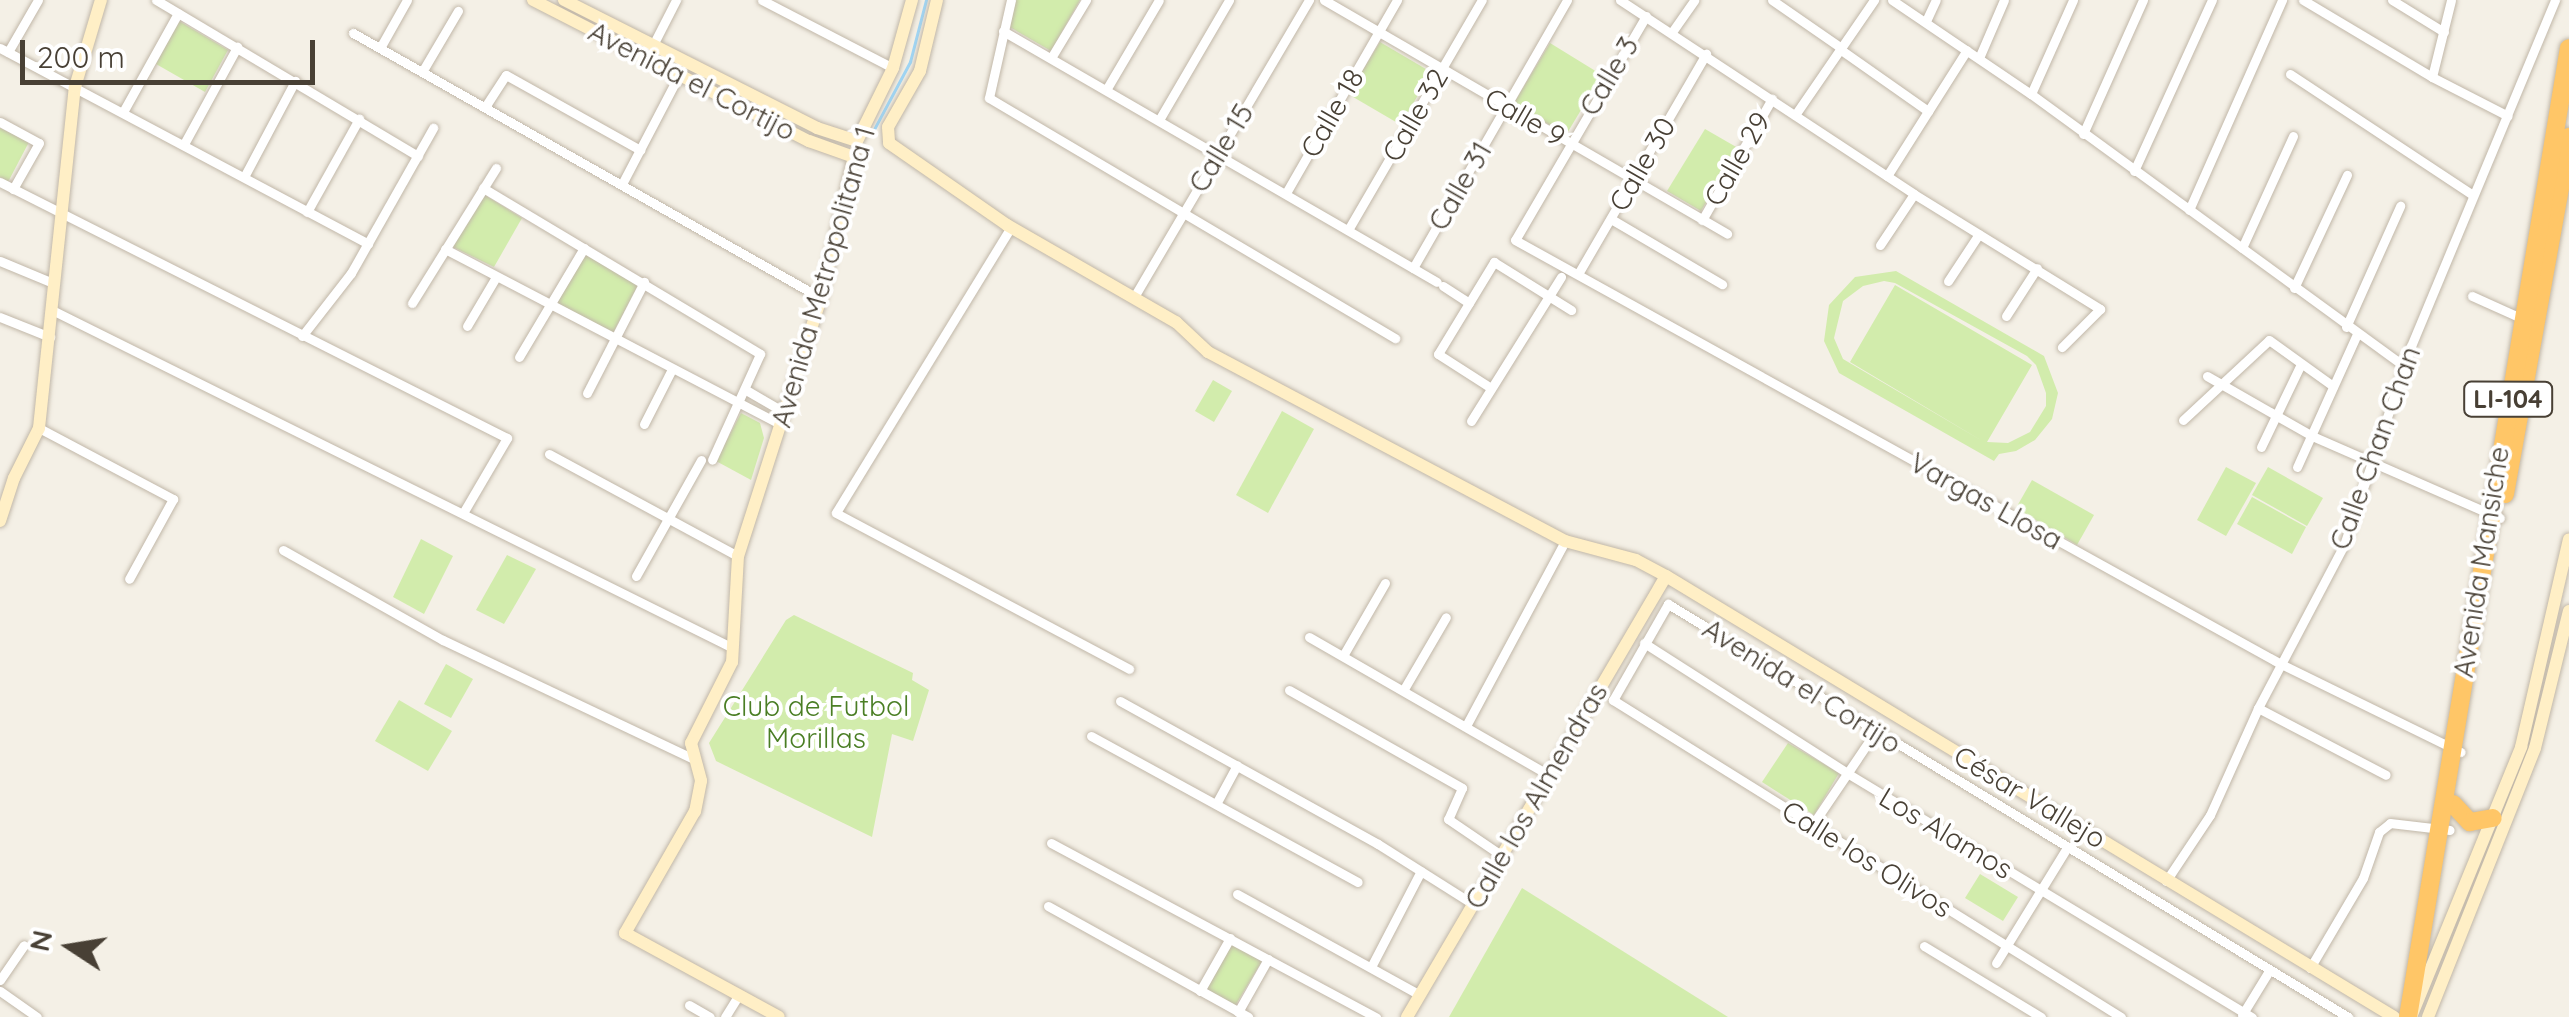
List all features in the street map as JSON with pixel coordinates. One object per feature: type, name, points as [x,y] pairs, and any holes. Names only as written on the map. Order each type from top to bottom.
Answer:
[{"type":"highway","name":"Avenida Mansiche","points":[[2417,1014],[2494,516],[2548,208],[2569,48]]},
{"type":"highway","name":"Avenida Mansiche","points":[[2524,344],[2522,318],[2569,137]]},
{"type":"highway","name":"Avenida Mansiche","points":[[2444,829],[2453,804],[2456,751]]},
{"type":"highway","points":[[2453,804],[2470,822],[2494,818]]},
{"type":"street","points":[[38,0],[4,50],[368,244]]},
{"type":"street","points":[[0,522],[14,478],[39,428],[76,87],[101,0]]},
{"type":"street","points":[[156,0],[418,156]]},
{"type":"street","points":[[380,48],[407,0]]},
{"type":"street","name":"Avenida el Cortijo","points":[[533,0],[817,128],[857,141]]},
{"type":"street","name":"Avenida el Cortijo","points":[[564,0],[650,52],[679,75],[809,141],[854,157]]},
{"type":"street","points":[[650,52],[676,0]]},
{"type":"street","points":[[762,0],[893,68]]},
{"type":"street","name":"Avenida Metropolitana 1","points":[[739,995],[624,932],[695,812],[701,781],[691,742],[732,662],[738,556],[821,298],[857,141],[893,68],[912,0]]},
{"type":"street","name":"César Vallejo","points":[[937,0],[920,71],[885,135],[889,143],[1011,227],[1176,322],[1208,352],[1565,540],[1636,560],[1666,576],[2394,1017]]},
{"type":"street","points":[[1010,0],[989,98],[1395,338]]},
{"type":"street","points":[[1051,58],[1086,0]]},
{"type":"street","points":[[1106,90],[1159,0]]},
{"type":"street","points":[[1160,120],[1229,0]]},
{"type":"street","name":"Calle 15","points":[[1134,297],[1309,0]]},
{"type":"street","name":"Calle 9","points":[[1324,0],[1727,234]]},
{"type":"street","name":"Calle 18","points":[[1286,193],[1397,0]]},
{"type":"street","name":"Calle 32","points":[[1348,230],[1482,0]]},
{"type":"street","name":"Calle 31","points":[[1413,268],[1566,0]]},
{"type":"street","points":[[1620,0],[1914,194],[2100,309],[2062,346]]},
{"type":"street","points":[[1672,32],[1694,0]]},
{"type":"street","points":[[1772,0],[1928,111]]},
{"type":"street","points":[[1796,116],[1874,0]]},
{"type":"street","points":[[1892,0],[2031,94],[2404,366]]},
{"type":"street","points":[[1926,22],[1936,0]]},
{"type":"street","points":[[1979,58],[2004,0]]},
{"type":"street","points":[[2031,94],[2073,0]]},
{"type":"street","points":[[2082,134],[2142,0]]},
{"type":"street","points":[[2134,171],[2212,0]]},
{"type":"street","points":[[2189,210],[2282,0]]},
{"type":"street","points":[[2303,0],[2432,77],[2508,116]]},
{"type":"street","points":[[2392,0],[2444,32]]},
{"type":"street","points":[[2432,77],[2451,0]]},
{"type":"street","name":"Calle Chan Chan","points":[[2166,880],[2210,815],[2258,708],[2344,544],[2404,366],[2470,194],[2508,116],[2554,0]]},
{"type":"street","points":[[422,72],[458,11]]},
{"type":"street","points":[[123,112],[178,13]]},
{"type":"street","name":"Calle 3","points":[[1514,240],[1568,142],[1646,16]]},
{"type":"street","points":[[1003,30],[1469,303]]},
{"type":"street","points":[[354,33],[821,298]]},
{"type":"street","points":[[184,144],[237,47]]},
{"type":"street","points":[[1887,176],[1968,50]]},
{"type":"street","name":"Calle 30","points":[[1578,274],[1706,54]]},
{"type":"street","points":[[2290,74],[2470,194]]},
{"type":"street","points":[[485,107],[506,75],[640,150]]},
{"type":"street","points":[[622,184],[679,75]]},
{"type":"street","points":[[244,176],[295,81]]},
{"type":"street","name":"Calle 29","points":[[1702,220],[1772,99]]},
{"type":"street","points":[[307,212],[359,119]]},
{"type":"street","points":[[0,122],[38,143],[13,189]]},
{"type":"street","points":[[302,336],[368,244],[433,128]]},
{"type":"street","points":[[2242,248],[2293,136]]},
{"type":"street","points":[[412,303],[496,168]]},
{"type":"street","points":[[2294,288],[2347,175]]},
{"type":"street","points":[[0,182],[59,216],[507,438],[463,513]]},
{"type":"street","points":[[484,188],[757,350],[760,360],[740,404],[636,576]]},
{"type":"street","points":[[1880,245],[1914,194]]},
{"type":"street","points":[[2346,326],[2400,206]]},
{"type":"street","points":[[1611,219],[1722,284]]},
{"type":"street","points":[[1011,227],[836,513],[1128,669]]},
{"type":"street","points":[[1948,281],[1979,234]]},
{"type":"street","name":"Vargas Llosa","points":[[1514,240],[2281,664],[2456,751]]},
{"type":"street","points":[[520,357],[584,248]]},
{"type":"street","points":[[445,249],[740,404],[782,418]]},
{"type":"street","points":[[1491,388],[1438,354],[1494,262],[1571,310]]},
{"type":"street","points":[[2,266],[53,282]]},
{"type":"street","points":[[2006,316],[2037,268]]},
{"type":"street","points":[[468,326],[496,277]]},
{"type":"street","points":[[1471,422],[1561,277]]},
{"type":"street","points":[[587,393],[644,282]]},
{"type":"street","points":[[2472,296],[2522,318]]},
{"type":"street","points":[[54,311],[733,648]]},
{"type":"street","points":[[0,317],[50,337]]},
{"type":"street","points":[[2297,466],[2357,334]]},
{"type":"street","points":[[2183,420],[2269,340],[2334,386]]},
{"type":"street","points":[[2260,447],[2301,364]]},
{"type":"street","points":[[644,424],[672,368]]},
{"type":"street","points":[[2207,376],[2312,436],[2374,459],[2494,516]]},
{"type":"street","points":[[746,390],[782,418]]},
{"type":"street","points":[[39,428],[173,499],[129,579]]},
{"type":"street","points":[[549,454],[738,556]]},
{"type":"street","points":[[1466,724],[1565,540]]},
{"type":"street","points":[[2417,1014],[2521,746],[2569,540]]},
{"type":"street","points":[[283,550],[486,662],[694,759]]},
{"type":"street","name":"Calle los Almendras","points":[[1408,1017],[1666,576]]},
{"type":"street","points":[[1344,654],[1385,584]]},
{"type":"street","name":"Avenida el Cortijo","points":[[1644,644],[1668,604],[2348,1017]]},
{"type":"street","points":[[2417,1014],[2535,748],[2569,611]]},
{"type":"street","points":[[1404,688],[1446,617]]},
{"type":"street","points":[[1309,637],[1404,688],[1547,774]]},
{"type":"street","name":"Calle los Olivos","points":[[1644,644],[1613,700],[2121,1017]]},
{"type":"street","name":"Los Alamos","points":[[1644,644],[1847,773],[2245,1015]]},
{"type":"street","points":[[1289,690],[1462,788],[1448,819],[1501,856]]},
{"type":"street","points":[[1120,700],[1473,904]]},
{"type":"street","points":[[2258,708],[2386,775]]},
{"type":"street","points":[[1812,824],[1876,731]]},
{"type":"street","points":[[1091,736],[1358,882]]},
{"type":"street","points":[[1216,804],[1237,766]]},
{"type":"street","points":[[2310,968],[2363,878],[2379,832],[2390,823],[2444,829]]},
{"type":"street","points":[[1052,842],[1376,1017]]},
{"type":"street","points":[[1996,963],[2066,849]]},
{"type":"street","points":[[1371,966],[1421,871]]},
{"type":"street","points":[[1237,894],[1420,996]]},
{"type":"street","points":[[1048,906],[1243,1014],[1268,959]]},
{"type":"street","points":[[1200,991],[1230,938]]},
{"type":"street","points":[[0,980],[24,945]]},
{"type":"street","points":[[1924,946],[2042,1017]]},
{"type":"street","points":[[2245,1015],[2269,970]]},
{"type":"street","points":[[0,991],[37,1017]]},
{"type":"street","points":[[725,1017],[739,995],[779,1017]]},
{"type":"street","points":[[689,1005],[710,1017]]},
{"type":"green space","points":[[1015,0],[1080,0],[1051,51],[1008,26]]},
{"type":"green space","points":[[179,21],[228,50],[205,92],[156,64]]},
{"type":"green space","points":[[1380,42],[1431,72],[1401,125],[1348,94]]},
{"type":"green space","points":[[1550,43],[1602,75],[1566,135],[1514,103]]},
{"type":"green space","points":[[0,128],[29,142],[8,182],[0,177]]},
{"type":"green space","points":[[1705,129],[1738,148],[1701,211],[1667,191]]},
{"type":"green space","points":[[483,194],[522,218],[494,267],[451,246]]},
{"type":"green space","points":[[585,253],[638,285],[613,333],[556,303]]},
{"type":"green space","points":[[1896,271],[2044,356],[2058,393],[2052,419],[2035,440],[2016,451],[1999,454],[1994,461],[1839,373],[1824,341],[1829,305],[1855,277]],"holes":[[[1884,281],[1895,283],[2027,356],[2036,365],[2046,393],[2046,406],[2030,432],[2008,443],[1987,442],[2032,365],[1895,285],[1850,362],[1984,442],[1843,359],[1834,338],[1843,301],[1863,286]]]},
{"type":"green space","points":[[1213,380],[1232,391],[1214,422],[1195,411]]},
{"type":"green space","points":[[1282,411],[1314,429],[1268,513],[1236,495]]},
{"type":"green space","points":[[741,413],[760,423],[764,438],[751,480],[716,461]]},
{"type":"green space","points":[[2226,467],[2256,483],[2226,536],[2197,520]]},
{"type":"green space","points":[[2268,467],[2323,498],[2307,526],[2252,495]]},
{"type":"green space","points":[[2032,480],[2094,515],[2077,545],[2016,508]]},
{"type":"green space","points":[[2252,497],[2306,527],[2292,554],[2237,524]]},
{"type":"green space","points":[[421,539],[453,556],[424,614],[393,597]]},
{"type":"green space","points":[[507,555],[536,569],[504,624],[476,610]]},
{"type":"green space","name":"Club de Futbol Morillas","points":[[794,615],[913,673],[912,680],[929,690],[913,741],[892,734],[872,837],[716,761],[709,743],[786,620]]},
{"type":"green space","points":[[446,664],[473,679],[451,718],[424,704]]},
{"type":"green space","points":[[399,700],[452,731],[428,771],[375,741]]},
{"type":"green space","points":[[1788,743],[1839,773],[1814,815],[1762,782]]},
{"type":"green space","points":[[1980,874],[2018,897],[2003,921],[1965,898]]},
{"type":"green space","points":[[1522,888],[1728,1017],[1449,1017]]},
{"type":"green space","points":[[1231,944],[1262,961],[1235,1006],[1206,989]]},
{"type":"waterway","points":[[871,135],[910,62],[926,0]]}]
